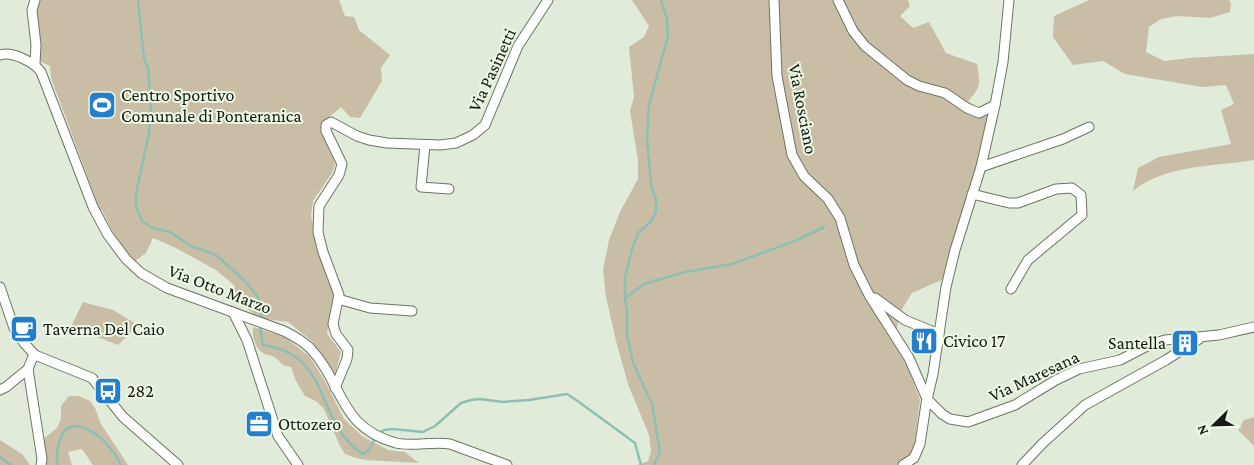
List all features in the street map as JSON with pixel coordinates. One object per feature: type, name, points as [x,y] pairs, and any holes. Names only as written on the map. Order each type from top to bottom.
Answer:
[{"type":"street","points":[[0,55],[7,54],[35,64],[36,46],[32,10],[35,0]]},
{"type":"street","name":"Via Pasinetti","points":[[335,388],[347,359],[348,350],[336,334],[333,324],[339,295],[323,252],[318,232],[320,206],[338,175],[342,164],[326,131],[326,125],[331,122],[368,140],[387,143],[426,145],[456,143],[473,135],[484,125],[518,46],[548,0]]},
{"type":"street","name":"Via Rosciano","points":[[774,0],[777,76],[792,155],[804,176],[828,200],[840,218],[854,265],[869,295],[908,358],[927,399]]},
{"type":"street","points":[[838,0],[853,31],[865,46],[906,80],[919,86],[945,93],[967,108],[980,113],[995,105]]},
{"type":"street","points":[[903,465],[914,458],[920,444],[954,250],[981,167],[995,105],[1003,62],[1009,0]]},
{"type":"street","name":"Via Otto Marzo","points":[[35,64],[41,72],[93,207],[117,248],[142,273],[156,283],[297,337],[310,347],[320,360],[347,410],[355,420],[381,438],[397,443],[410,444],[441,442],[507,465]]},
{"type":"street","points":[[981,167],[1089,127]]},
{"type":"street","points":[[426,145],[421,187],[450,189]]},
{"type":"street","points":[[972,194],[1009,204],[1018,203],[1056,189],[1072,188],[1081,195],[1082,215],[1028,260],[1011,289]]},
{"type":"street","points":[[0,287],[14,328],[24,344],[35,355],[92,378],[123,417],[178,465]]},
{"type":"street","points":[[869,295],[905,320],[939,334]]},
{"type":"street","points":[[338,300],[370,308],[412,311]]},
{"type":"street","points":[[233,312],[247,340],[278,436],[298,465]]},
{"type":"street","points":[[247,340],[248,328],[252,319]]},
{"type":"street","name":"Via Maresana","points":[[927,399],[935,408],[950,419],[968,422],[1015,405],[1056,380],[1079,369],[1120,360],[1149,345],[1165,340],[1201,338],[1254,327]]},
{"type":"street","points":[[1022,465],[1043,442],[1085,405],[1166,360],[1201,338]]},
{"type":"street","points":[[35,355],[28,370],[42,459],[41,465]]},
{"type":"street","points":[[0,390],[28,370]]},
{"type":"shaded area","points":[[38,0],[339,0],[345,16],[354,17],[359,30],[390,55],[381,68],[382,81],[360,118],[350,117],[341,107],[321,124],[335,164],[332,173],[313,201],[311,216],[317,241],[334,289],[327,334],[341,352],[334,379],[329,365],[312,341],[288,322],[259,318],[249,310],[235,292],[235,286],[216,270],[153,238],[146,253],[135,261],[119,244],[102,210],[100,210],[51,78],[50,66],[41,62],[36,2]]},
{"type":"shaded area","points":[[632,0],[908,0],[910,6],[900,16],[913,28],[929,22],[946,53],[977,64],[979,84],[976,92],[968,101],[987,114],[984,135],[946,278],[912,293],[899,314],[895,342],[920,400],[912,465],[637,465],[648,461],[651,451],[649,435],[628,384],[616,341],[606,297],[603,270],[609,240],[620,212],[638,179],[638,160],[630,111],[634,97],[629,47],[644,37],[649,26]]},
{"type":"shaded area","points":[[1089,0],[1229,0],[1231,4],[1230,12],[1210,18],[1177,16],[1161,19],[1149,27],[1146,52],[1164,61],[1254,54],[1254,160],[1175,171],[1146,182],[1133,191],[1138,168],[1159,157],[1231,144],[1221,110],[1234,104],[1226,85],[1202,87],[1125,74],[1103,61],[1073,65],[1053,37],[1054,16]]},
{"type":"shaded area","points":[[83,302],[113,310],[138,325],[118,345],[71,327]]},
{"type":"shaded area","points":[[253,327],[285,337],[310,357],[326,383],[344,419],[362,436],[388,450],[405,452],[419,463],[365,460],[345,454],[324,409],[316,401],[305,396],[296,381],[291,367],[283,365],[274,357],[260,351],[255,342]]},
{"type":"shaded area","points":[[69,396],[79,396],[90,401],[101,424],[128,465],[93,465],[82,449],[68,452],[72,465],[46,465],[47,455],[41,441],[57,428],[61,419],[61,406]]},
{"type":"shaded area","points":[[1254,417],[1254,446],[1238,430],[1244,420]]},
{"type":"shaded area","points":[[0,440],[22,454],[30,465],[0,465]]},
{"type":"waterway","points":[[138,0],[144,59],[148,68],[151,105],[149,133],[136,194],[136,207],[142,221],[153,228],[170,232],[191,246],[216,255],[245,281],[257,296],[263,309],[260,320]]},
{"type":"waterway","points":[[625,298],[625,277],[633,246],[638,233],[652,220],[656,211],[656,199],[651,185],[647,138],[649,105],[668,36],[667,19],[661,0]]},
{"type":"waterway","points":[[654,465],[660,452],[652,404],[633,363],[627,335],[625,298],[644,284],[685,272],[732,264],[795,241],[824,227]]},
{"type":"waterway","points":[[260,326],[263,345],[286,351],[302,362],[313,375],[336,425],[347,441],[363,454],[369,450],[376,437]]},
{"type":"waterway","points":[[380,433],[384,430],[393,429],[423,432],[435,426],[461,403],[471,400],[480,399],[503,402],[567,394],[635,443],[641,465]]},
{"type":"waterway","points":[[57,465],[58,445],[63,433],[71,427],[81,427],[92,431],[113,451],[121,465]]},
{"type":"waterway","points":[[0,457],[11,465]]},
{"type":"place","name":"Centro Sportivo Comunale di Ponteranica","points":[[102,105]]},
{"type":"place","name":"Taverna Del Caio","points":[[24,329]]},
{"type":"place","name":"Civico 17","points":[[924,341]]},
{"type":"place","name":"Santella","points":[[1185,343]]},
{"type":"place","name":"282","points":[[108,391]]},
{"type":"place","name":"Ottozero","points":[[259,424]]}]
